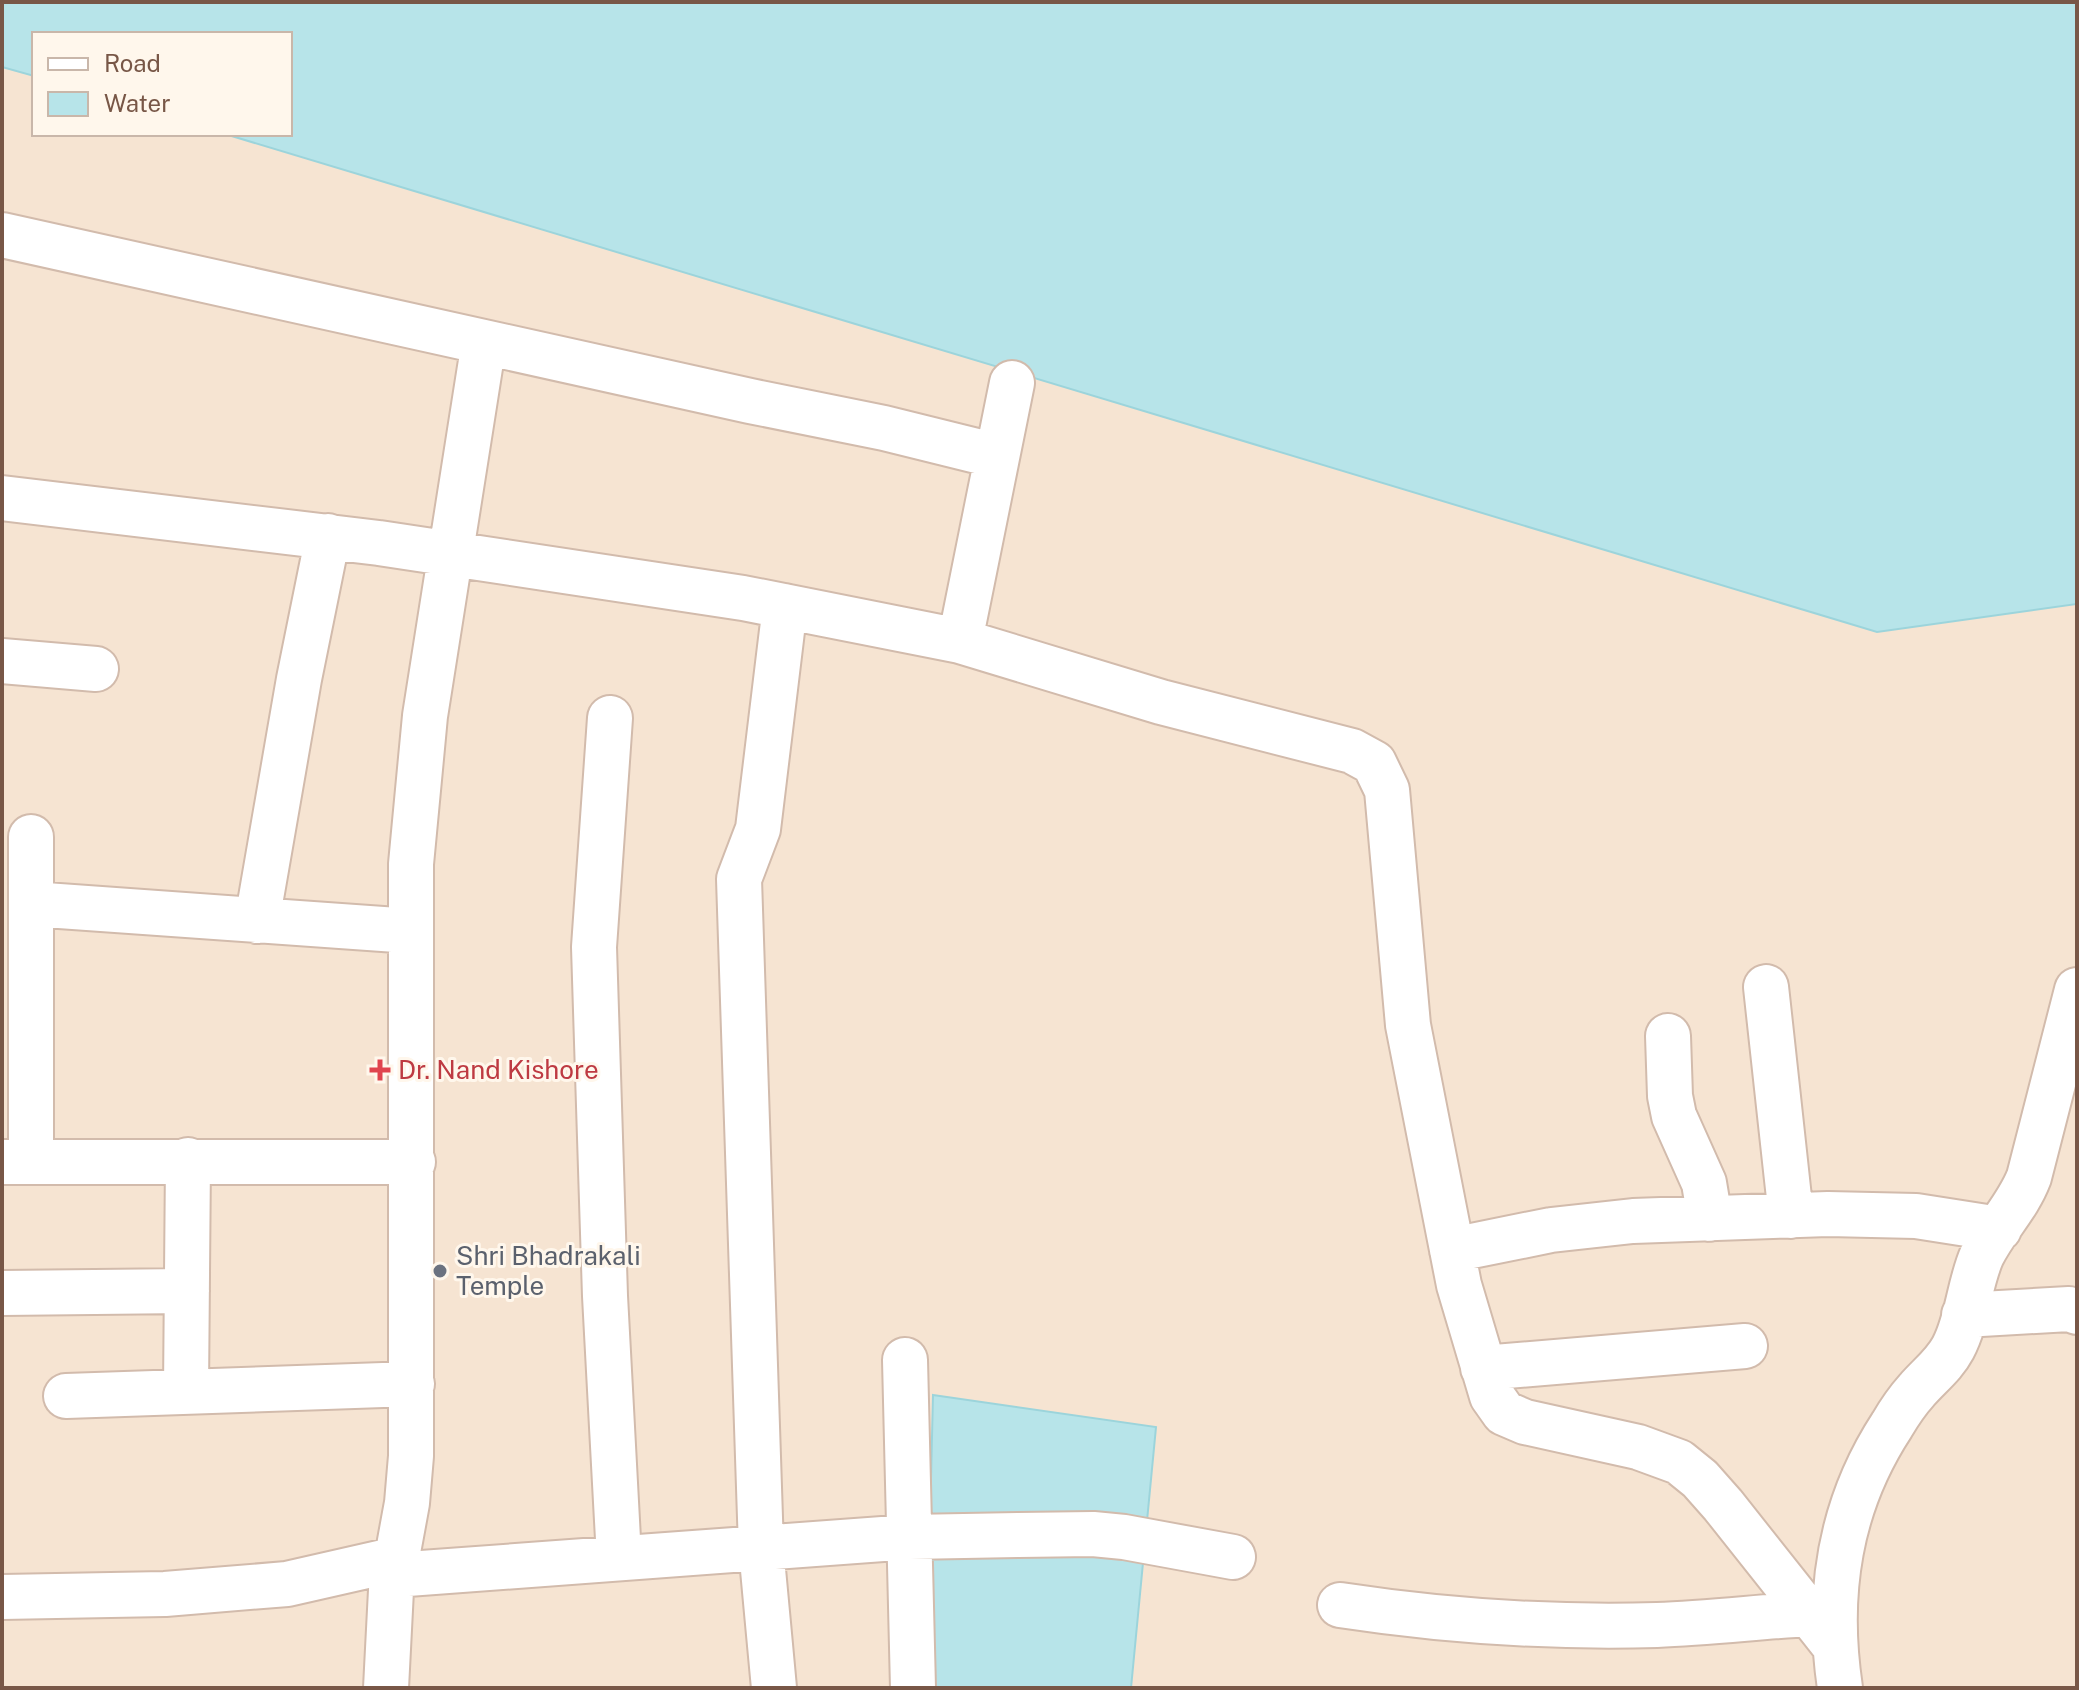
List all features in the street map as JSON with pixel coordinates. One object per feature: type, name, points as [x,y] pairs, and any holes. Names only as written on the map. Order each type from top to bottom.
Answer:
[{"type":"street","points":[[2,235],[884,428],[997,456]]},
{"type":"street","points":[[386,1688],[386,1645],[410,1472],[413,1162],[411,864],[425,716],[484,342]]},
{"type":"street","points":[[960,641],[1012,383]]},
{"type":"street","points":[[2,498],[328,536],[785,606],[960,641],[1161,702],[1352,751],[1374,763],[1387,790],[1408,1025],[1459,1285],[1492,1396],[1504,1413],[1525,1422],[1638,1447],[1679,1462],[1708,1487],[1822,1629],[1840,1688]]},
{"type":"street","points":[[257,921],[299,679],[328,536]]},
{"type":"street","points":[[774,1688],[761,1548],[739,879],[758,829],[785,606]]},
{"type":"street","points":[[2,661],[96,669]]},
{"type":"street","points":[[610,718],[594,947],[605,1296],[619,1558]]},
{"type":"street","points":[[31,837],[31,904],[16,1162],[413,1162]]},
{"type":"street","points":[[31,904],[411,931]]},
{"type":"street","points":[[1766,987],[1791,1216]]},
{"type":"street","points":[[1822,1629],[1834,1591],[1844,1531],[1867,1472],[1890,1427],[1915,1391],[1937,1370],[1953,1348],[1982,1255],[2022,1196],[2077,990]]},
{"type":"street","points":[[1668,1036],[1670,1096],[1674,1116],[1704,1183],[1710,1219]]},
{"type":"street","points":[[186,1390],[188,1160]]},
{"type":"street","points":[[1452,1250],[1551,1230],[1633,1221],[1828,1214],[1916,1216],[1999,1229]]},
{"type":"street","points":[[2,1293],[187,1291]]},
{"type":"street","points":[[1964,1315],[2069,1309],[2077,1312]]},
{"type":"street","points":[[1483,1368],[1745,1346]]},
{"type":"street","points":[[905,1360],[913,1688]]},
{"type":"street","points":[[66,1396],[412,1384]]},
{"type":"street","points":[[2,1597],[165,1594],[287,1584],[396,1567],[619,1558],[910,1537],[1093,1534],[1233,1557]]},
{"type":"street","points":[[1340,1605],[1404,1615],[1538,1625],[1822,1629]]},
{"type":"shaded area","points":[[2,67],[32,75],[32,136],[241,136],[1923,626],[2077,604],[2077,1688],[2,1688]]},
{"type":"water","points":[[2,2],[2077,2],[2077,604],[1877,632],[232,136],[292,136],[292,32],[32,32],[32,75],[2,67]]},
{"type":"water","points":[[933,1395],[1156,1427],[1131,1688],[926,1688]]},
{"type":"place","name":"Dr. Nand Kishore","points":[[380,1070]]},
{"type":"place","name":"Shri Bhadrakali Temple","points":[[440,1271]]}]
